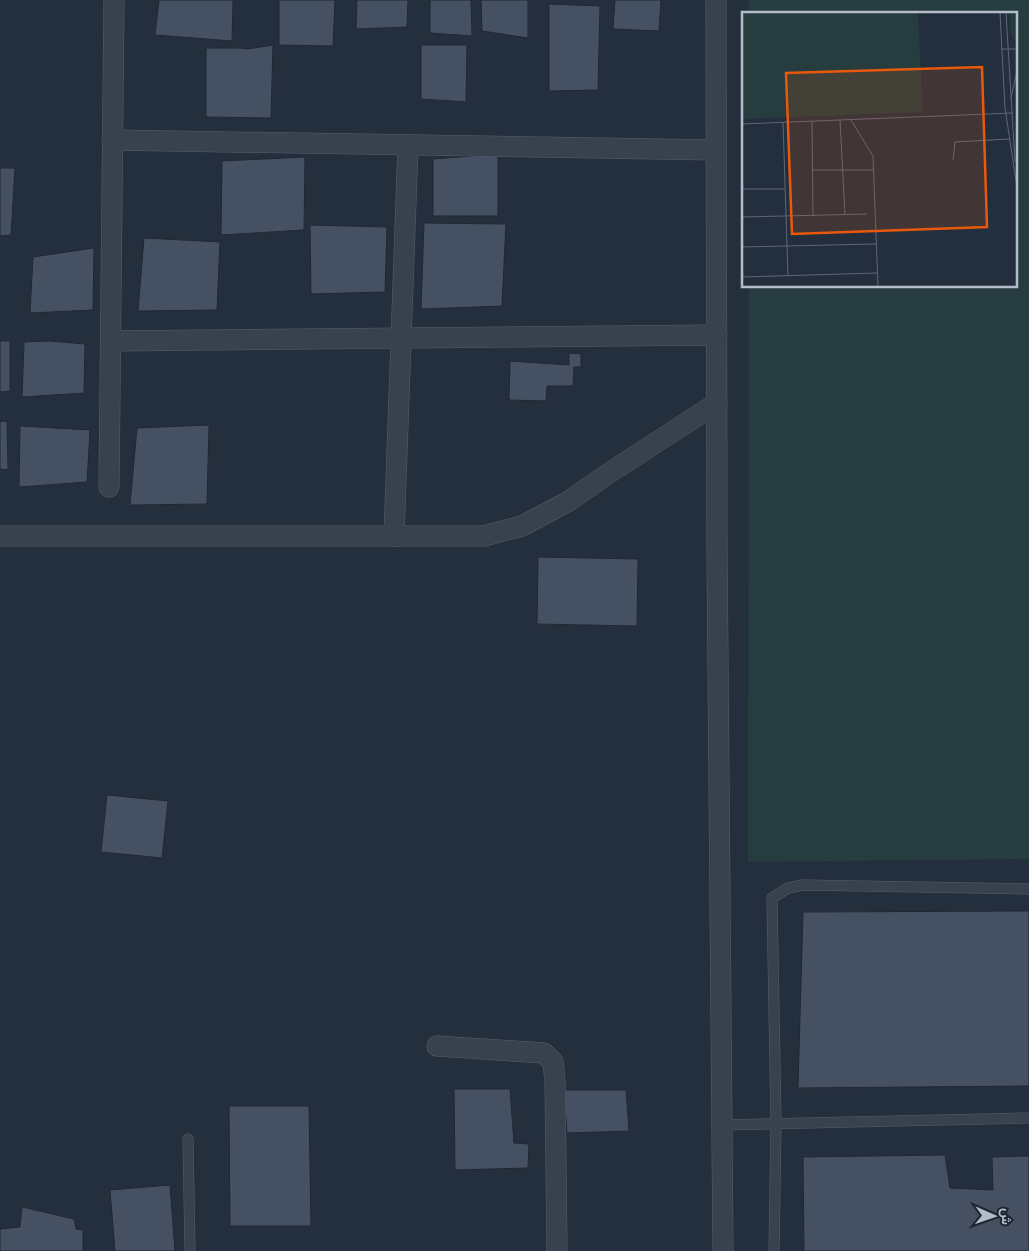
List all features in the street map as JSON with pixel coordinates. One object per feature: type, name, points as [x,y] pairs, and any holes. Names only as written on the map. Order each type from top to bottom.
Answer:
[{"type":"street","points":[[109,487],[114,0]]},
{"type":"street","points":[[716,0],[723,1251]]},
{"type":"street","points":[[112,140],[716,150]]},
{"type":"street","points":[[394,536],[408,145]]},
{"type":"street","points":[[111,341],[717,335]]},
{"type":"street","points":[[0,536],[484,536],[522,526],[569,501],[717,403]]},
{"type":"street","points":[[437,1046],[544,1052],[552,1062],[555,1081],[557,1251]]},
{"type":"lane","points":[[774,1251],[776,1124],[772,898],[788,888],[803,885],[1029,888]]},
{"type":"lane","points":[[722,1125],[1029,1118]]},
{"type":"lane","points":[[188,1140],[190,1251]]},
{"type":"green space","points":[[749,0],[1029,0],[1029,859],[748,862],[749,288],[1016,288],[1016,12],[749,12]]},
{"type":"building","points":[[159,0],[233,0],[232,41],[155,35]]},
{"type":"building","points":[[279,0],[335,0],[333,46],[279,45]]},
{"type":"building","points":[[357,0],[408,0],[407,27],[356,29]]},
{"type":"building","points":[[430,0],[471,0],[472,36],[430,33]]},
{"type":"building","points":[[481,0],[528,0],[528,38],[482,31]]},
{"type":"building","points":[[615,0],[661,0],[659,31],[613,29]]},
{"type":"building","points":[[549,4],[600,6],[598,90],[549,91]]},
{"type":"building","points":[[273,45],[271,118],[206,117],[206,48],[248,49]]},
{"type":"building","points":[[421,45],[467,45],[466,102],[421,99]]},
{"type":"building","points":[[498,154],[498,216],[433,216],[433,159]]},
{"type":"building","points":[[305,157],[304,230],[221,235],[222,161]]},
{"type":"building","points":[[0,168],[15,168],[11,235],[0,236]]},
{"type":"building","points":[[424,223],[506,224],[502,306],[421,309]]},
{"type":"building","points":[[310,225],[387,227],[385,292],[311,294]]},
{"type":"building","points":[[144,238],[220,242],[217,310],[138,311]]},
{"type":"building","points":[[94,248],[93,310],[30,313],[33,257]]},
{"type":"building","points":[[0,341],[10,341],[10,391],[0,392]]},
{"type":"building","points":[[50,341],[85,344],[84,393],[22,397],[24,342]]},
{"type":"building","points":[[569,353],[581,354],[581,367],[574,367],[573,386],[547,386],[546,401],[509,400],[510,361],[569,365]]},
{"type":"building","points":[[7,421],[8,470],[0,469],[0,422]]},
{"type":"building","points":[[209,425],[207,504],[130,505],[137,428]]},
{"type":"building","points":[[20,426],[90,430],[87,482],[19,487]]},
{"type":"building","points":[[538,557],[638,559],[637,626],[537,624]]},
{"type":"building","points":[[107,795],[168,801],[162,858],[101,852]]},
{"type":"building","points":[[1029,911],[1029,1086],[798,1088],[803,912]]},
{"type":"building","points":[[454,1089],[510,1089],[514,1143],[529,1144],[528,1168],[455,1170]]},
{"type":"building","points":[[564,1090],[626,1090],[629,1131],[567,1133]]},
{"type":"building","points":[[229,1106],[309,1106],[311,1226],[230,1226]]},
{"type":"building","points":[[945,1155],[950,1188],[993,1190],[992,1157],[1029,1156],[1029,1251],[804,1251],[803,1157]]},
{"type":"building","points":[[170,1185],[175,1251],[115,1251],[110,1190]]},
{"type":"building","points":[[22,1207],[74,1219],[76,1229],[83,1230],[83,1251],[0,1251],[0,1229],[20,1227]]}]
